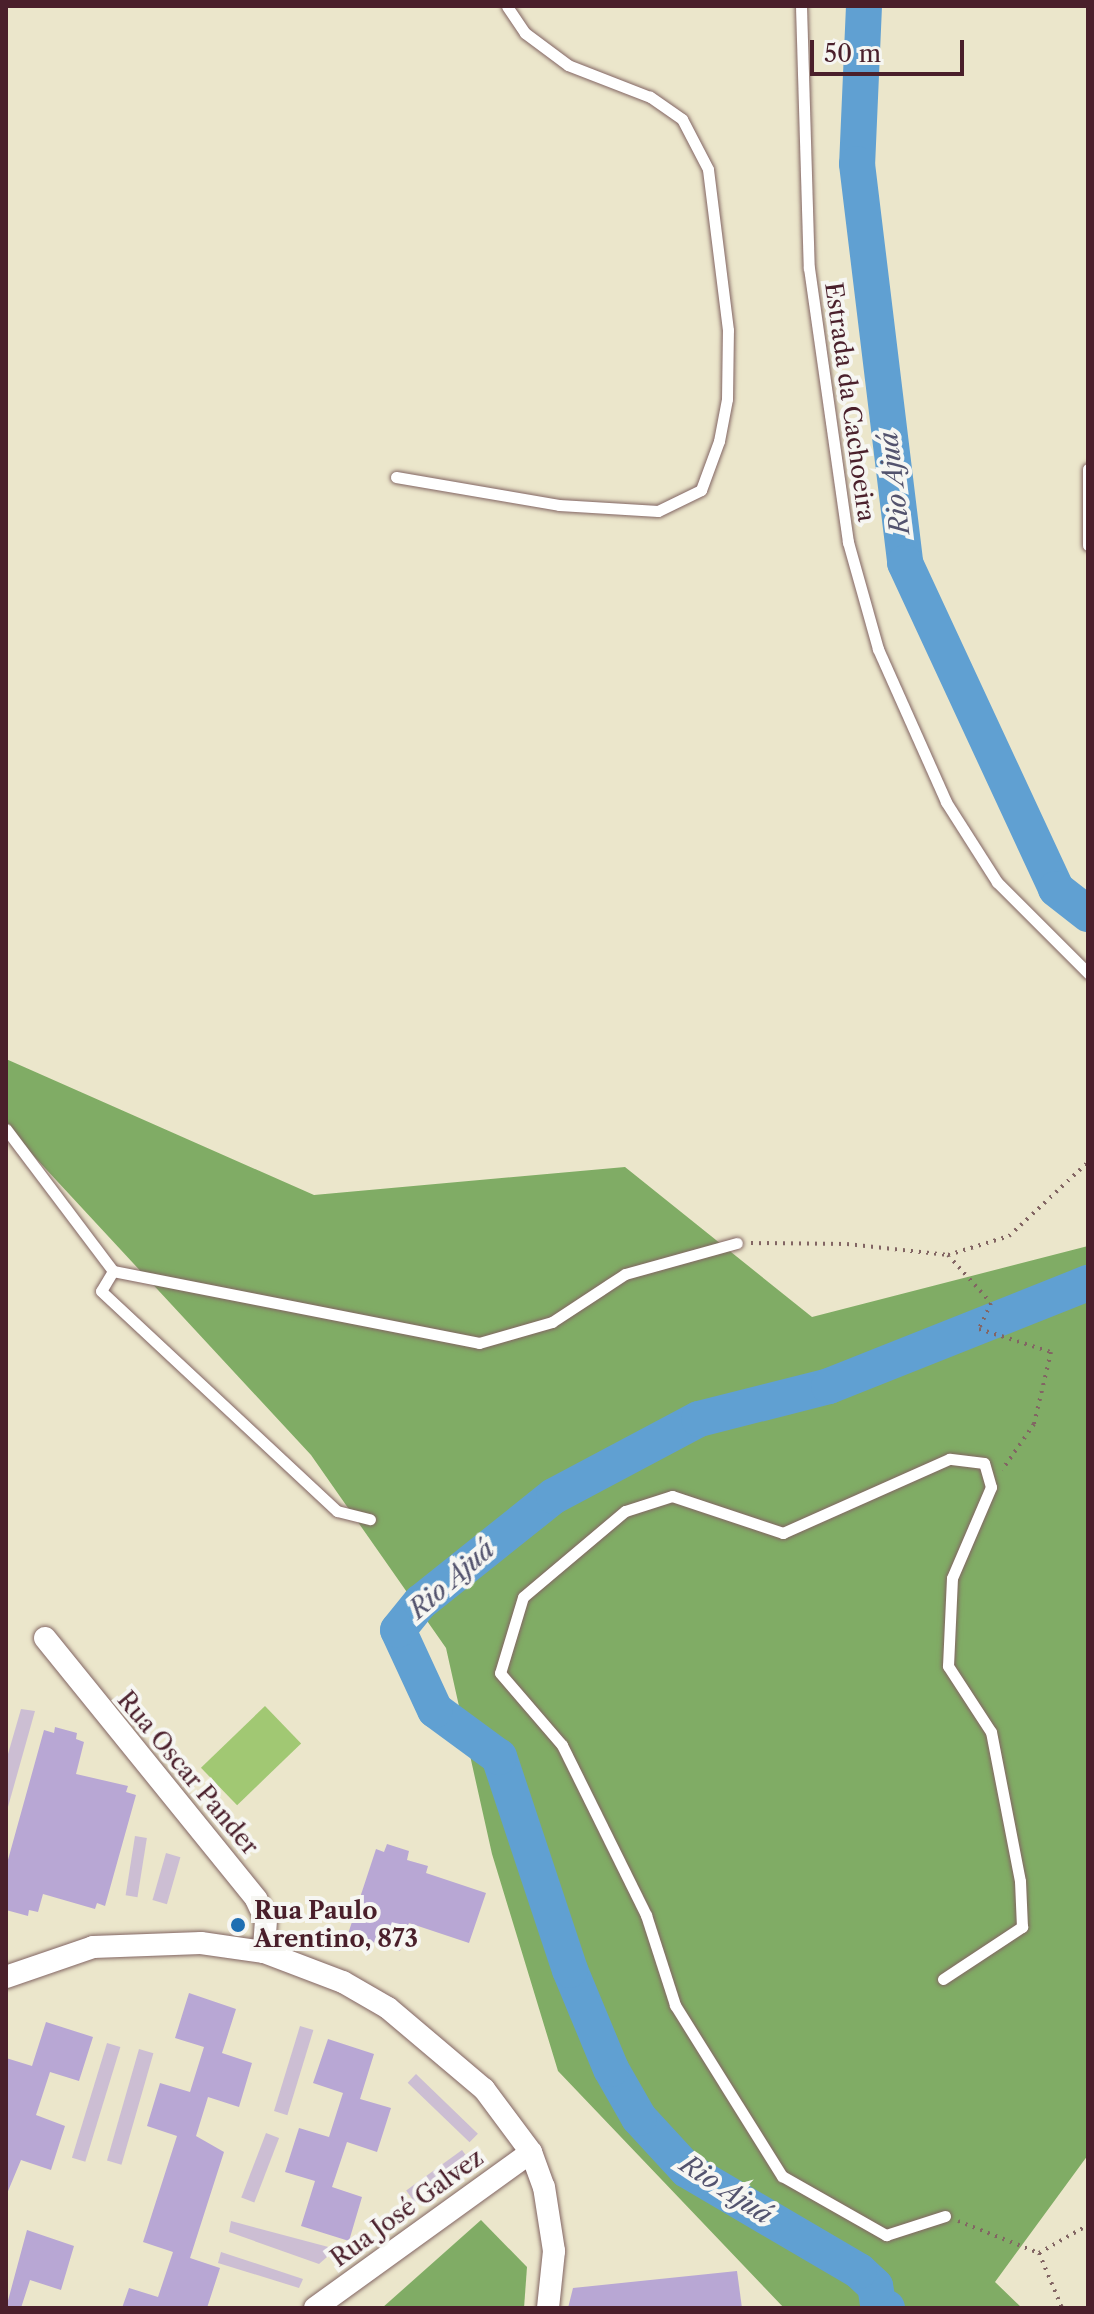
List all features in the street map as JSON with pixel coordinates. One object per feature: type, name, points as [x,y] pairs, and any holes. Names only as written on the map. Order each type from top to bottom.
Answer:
[{"type":"street","name":"Rua Oscar Pander","points":[[45,1638],[256,1899],[266,1920],[264,1952]]},
{"type":"street","points":[[6,1977],[60,1954],[93,1947],[201,1943],[264,1952],[343,1982],[419,2030],[484,2089],[531,2152],[551,2228],[548,2308]]},
{"type":"street","name":"Rua José Galvez","points":[[315,2308],[531,2152]]},
{"type":"lane","points":[[396,477],[559,505],[658,511],[701,490],[719,441],[727,399],[728,330],[708,169],[682,119],[650,97],[568,65],[525,33],[507,6]]},
{"type":"lane","name":"Estrada da Cachoeira","points":[[801,6],[809,268],[848,542],[878,649],[946,802],[997,882],[1088,973]]},
{"type":"lane","points":[[1088,469],[1088,545]]},
{"type":"lane","points":[[6,1129],[113,1271],[479,1343],[552,1322],[625,1274],[737,1243]]},
{"type":"lane","points":[[113,1271],[101,1291],[337,1511],[370,1519]]},
{"type":"lane","points":[[943,1979],[1022,1927],[1020,1881],[991,1732],[948,1666],[952,1578],[991,1487],[984,1463],[949,1459],[783,1533],[672,1496],[625,1511],[523,1597],[500,1673],[562,1745],[646,1915],[675,2005],[782,2176],[886,2235],[945,2216]]},
{"type":"path","points":[[1088,129],[1088,163]]},
{"type":"path","points":[[737,1243],[847,1244],[948,1255],[1009,1236],[1088,1162]]},
{"type":"path","points":[[948,1255],[991,1303],[979,1329],[1051,1352],[1034,1424],[991,1487]]},
{"type":"path","points":[[945,2216],[1039,2253],[1062,2308]]},
{"type":"path","points":[[1039,2253],[1088,2225]]},
{"type":"shaded area","points":[[21,1709],[35,1711],[6,1814],[6,1761]]},
{"type":"shaded area","points":[[135,1836],[147,1838],[137,1897],[126,1895]]},
{"type":"shaded area","points":[[166,1853],[180,1857],[167,1904],[152,1900]]},
{"type":"shaded area","points":[[300,2026],[313,2030],[287,2115],[274,2111]]},
{"type":"shaded area","points":[[107,2043],[120,2047],[85,2162],[72,2158]]},
{"type":"shaded area","points":[[139,2049],[153,2053],[121,2165],[107,2161]]},
{"type":"shaded area","points":[[416,2074],[478,2134],[470,2142],[408,2083]]},
{"type":"shaded area","points":[[266,2133],[279,2138],[254,2202],[241,2197]]},
{"type":"shaded area","points":[[462,2150],[470,2161],[414,2202],[406,2191]]},
{"type":"shaded area","points":[[231,2221],[336,2249],[319,2264],[229,2232]]},
{"type":"shaded area","points":[[221,2252],[303,2279],[299,2288],[218,2263]]},
{"type":"green space","points":[[6,1059],[314,1195],[625,1167],[812,1317],[1088,1246],[1088,2155],[995,2282],[1022,2308],[784,2308],[558,2071],[492,1854],[446,1648],[311,1455],[6,1126]]},
{"type":"green space","points":[[265,1706],[301,1743],[237,1805],[201,1768]]},
{"type":"green space","points":[[481,2220],[527,2267],[524,2308],[382,2308]]},
{"type":"building","points":[[55,1727],[77,1733],[76,1739],[84,1742],[76,1774],[128,1786],[126,1792],[136,1795],[105,1906],[97,1903],[95,1909],[43,1894],[38,1912],[29,1910],[28,1916],[6,1910],[6,1867],[44,1730],[54,1733]]},
{"type":"building","points":[[387,1844],[409,1851],[407,1860],[428,1866],[426,1873],[486,1893],[469,1943],[409,1923],[400,1951],[348,1934],[376,1849],[384,1852]]},
{"type":"building","points":[[189,1993],[236,2009],[222,2053],[252,2063],[239,2107],[208,2097],[196,2136],[224,2152],[190,2258],[220,2268],[207,2308],[122,2308],[129,2288],[158,2297],[173,2252],[143,2242],[177,2136],[147,2126],[160,2083],[190,2092],[204,2047],[175,2038]]},
{"type":"building","points":[[46,2022],[93,2037],[79,2081],[50,2072],[36,2115],[65,2126],[51,2170],[21,2160],[6,2196],[6,2058],[32,2066]]},
{"type":"building","points":[[328,2039],[374,2054],[360,2099],[391,2108],[377,2152],[347,2142],[332,2187],[362,2197],[349,2241],[301,2226],[315,2181],[285,2172],[299,2128],[329,2137],[343,2093],[313,2083]]},
{"type":"building","points":[[27,2230],[74,2246],[61,2290],[30,2280],[21,2308],[6,2308]]},
{"type":"building","points":[[737,2271],[742,2308],[568,2308],[573,2288]]},
{"type":"waterway","name":"Rio Ajuá","points":[[864,6],[857,164],[905,563],[1056,889],[1088,914]]},
{"type":"waterway","name":"Rio Ajuá","points":[[887,2308],[878,2304],[875,2286],[859,2271],[687,2170],[639,2118],[611,2069],[570,1970],[499,1757],[435,1710],[398,1630],[421,1602],[554,1496],[699,1419],[829,1386],[1088,1283]]},
{"type":"place","name":"Rua Paulo Arentino, 873","points":[[238,1925]]}]
